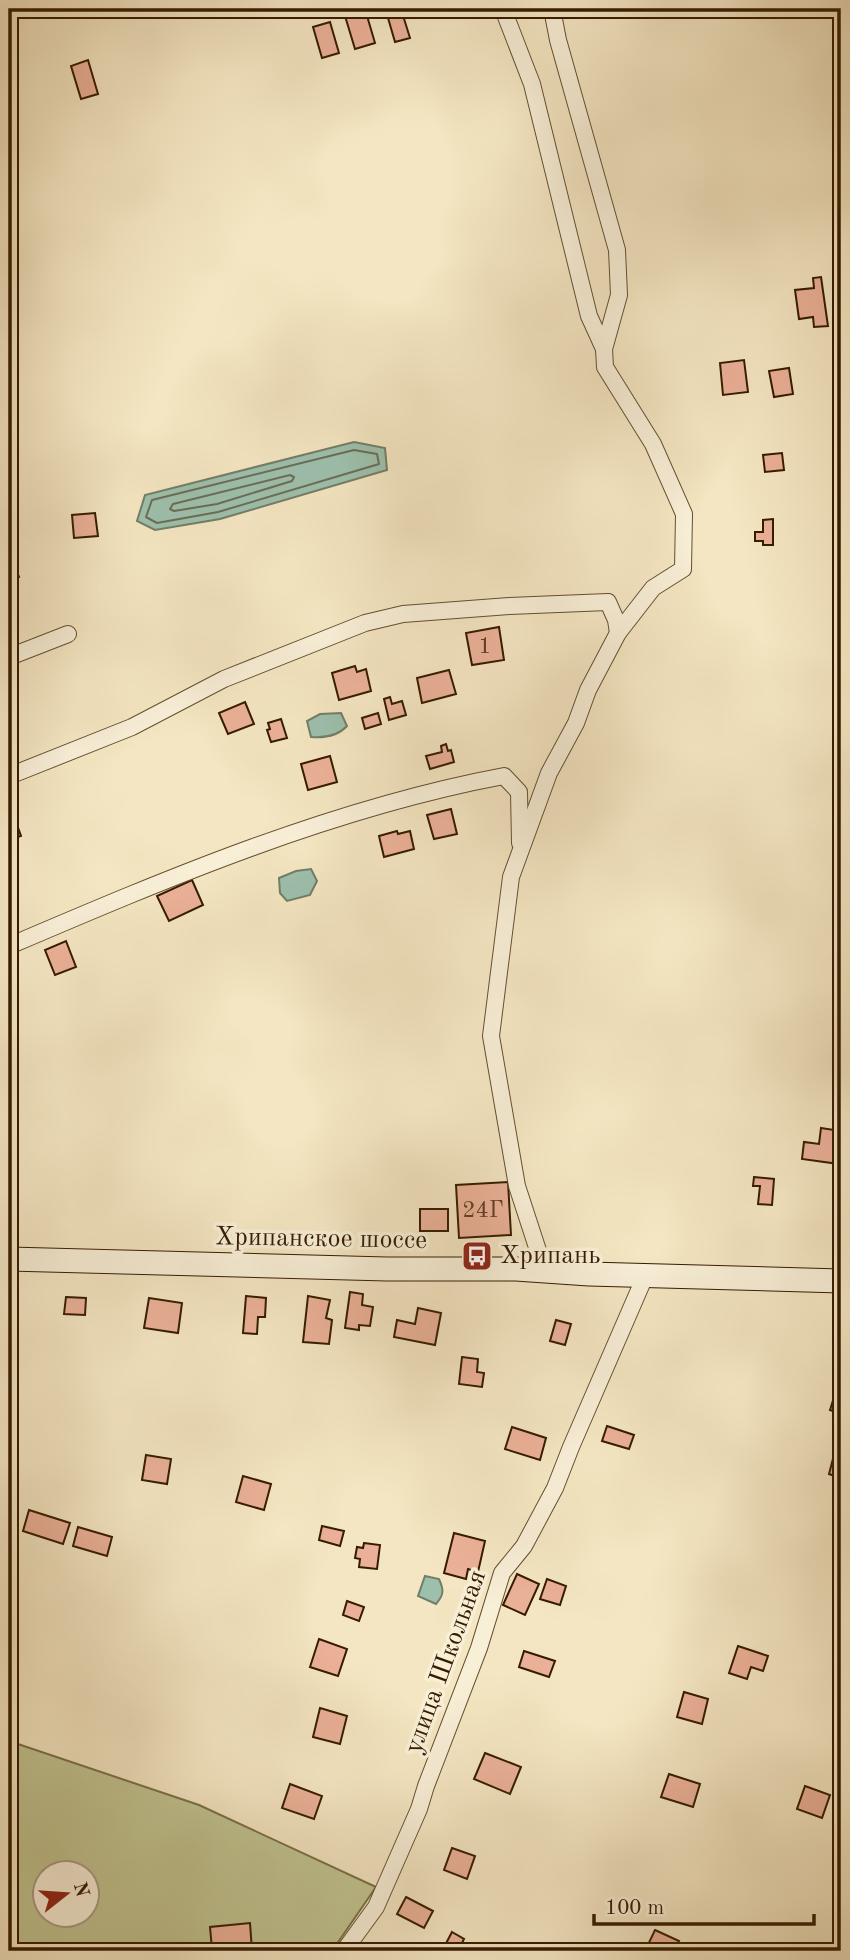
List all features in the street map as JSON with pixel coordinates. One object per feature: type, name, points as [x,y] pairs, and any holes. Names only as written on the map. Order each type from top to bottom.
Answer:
[{"type":"main road","name":"Хрипанское шоссе","points":[[9,1259],[387,1269],[516,1269],[841,1281]]},
{"type":"street","points":[[503,9],[531,84],[589,316],[604,349]]},
{"type":"street","points":[[545,1272],[517,1186],[491,1036],[511,877],[549,773],[576,723],[588,690],[618,633],[653,588],[683,569],[684,514],[653,444],[605,367],[604,349],[619,295],[617,250],[558,40],[552,9]]},
{"type":"street","points":[[9,776],[132,727],[233,675],[365,623],[403,614],[608,602],[618,633]]},
{"type":"street","points":[[9,657],[68,634]]},
{"type":"street","points":[[9,946],[256,847],[348,816],[457,785],[504,776],[519,792],[520,853]]},
{"type":"street","name":"улица Школьная","points":[[344,1951],[382,1894],[419,1809],[479,1648],[502,1573],[524,1546],[555,1488],[646,1274]]},
{"type":"shaded area","points":[[9,1741],[199,1805],[376,1887],[332,1951],[9,1951],[9,1877],[16,1857],[9,1854]]},
{"type":"water","points":[[354,442],[385,448],[387,470],[220,519],[155,530],[137,521],[145,495]]},
{"type":"water","points":[[341,713],[347,726],[331,736],[311,737],[307,721],[320,714]]},
{"type":"water","points":[[311,869],[317,881],[310,895],[287,901],[280,893],[279,878],[296,871]]},
{"type":"water","points":[[425,1576],[439,1579],[441,1583],[442,1595],[436,1604],[418,1596]]},
{"type":"building","points":[[365,9],[375,43],[355,49],[345,16]]},
{"type":"building","points":[[401,9],[410,38],[395,42],[386,11]]},
{"type":"building","points":[[330,22],[339,53],[322,58],[313,27]]},
{"type":"building","points":[[88,60],[98,94],[81,99],[71,66]]},
{"type":"building","points":[[821,277],[828,326],[814,327],[813,317],[799,319],[795,290],[814,288],[813,278]]},
{"type":"building","points":[[744,360],[748,392],[723,395],[720,363]]},
{"type":"building","points":[[789,368],[793,394],[774,397],[769,371]]},
{"type":"building","points":[[782,453],[784,470],[765,472],[763,455]]},
{"type":"building","points":[[95,513],[98,536],[74,538],[72,515]]},
{"type":"building","points":[[773,519],[773,545],[763,545],[763,541],[755,541],[755,532],[763,532],[763,520]]},
{"type":"building","points":[[9,553],[19,577],[9,581]]},
{"type":"building","points":[[499,627],[504,660],[472,665],[466,633]]},
{"type":"building","points":[[355,666],[357,672],[366,669],[371,691],[339,700],[332,673]]},
{"type":"building","points":[[449,670],[456,694],[422,703],[417,678]]},
{"type":"building","points":[[390,697],[392,704],[402,701],[406,715],[389,720],[384,699]]},
{"type":"building","points":[[245,702],[254,724],[228,734],[219,713]]},
{"type":"building","points":[[378,713],[381,724],[365,729],[362,718]]},
{"type":"building","points":[[281,719],[287,738],[271,742],[268,723]]},
{"type":"building","points":[[446,744],[448,751],[451,750],[454,762],[430,769],[426,756],[442,752],[441,746]]},
{"type":"building","points":[[330,756],[337,782],[308,790],[301,764]]},
{"type":"building","points":[[451,809],[457,834],[434,839],[427,815]]},
{"type":"building","points":[[13,814],[21,836],[9,840],[9,815]]},
{"type":"building","points":[[397,831],[398,834],[410,831],[414,849],[384,857],[379,836]]},
{"type":"building","points":[[192,880],[203,905],[169,921],[157,896]]},
{"type":"building","points":[[66,941],[76,967],[55,975],[45,950]]},
{"type":"building","points":[[821,1128],[841,1131],[839,1164],[802,1159],[804,1142],[819,1144]]},
{"type":"building","points":[[754,1177],[774,1179],[772,1205],[758,1204],[760,1186],[753,1186]]},
{"type":"building","points":[[508,1182],[511,1235],[459,1238],[456,1185]]},
{"type":"building","points":[[420,1209],[448,1209],[448,1231],[420,1231]]},
{"type":"building","points":[[350,1292],[363,1294],[362,1305],[373,1307],[370,1326],[359,1325],[359,1330],[345,1328]]},
{"type":"building","points":[[246,1296],[266,1298],[265,1317],[258,1317],[257,1334],[243,1333]]},
{"type":"building","points":[[308,1296],[330,1300],[326,1318],[332,1320],[329,1344],[303,1342]]},
{"type":"building","points":[[66,1297],[86,1298],[85,1315],[64,1314]]},
{"type":"building","points":[[149,1298],[182,1303],[178,1333],[144,1328]]},
{"type":"building","points":[[418,1308],[441,1313],[435,1345],[394,1337],[397,1320],[415,1324]]},
{"type":"building","points":[[556,1320],[571,1324],[565,1345],[550,1341]]},
{"type":"building","points":[[462,1357],[478,1359],[477,1372],[484,1373],[482,1387],[459,1384]]},
{"type":"building","points":[[835,1394],[841,1395],[841,1417],[830,1410]]},
{"type":"building","points":[[607,1426],[634,1435],[629,1449],[602,1441]]},
{"type":"building","points":[[512,1427],[546,1438],[540,1460],[505,1449]]},
{"type":"building","points":[[835,1451],[841,1452],[841,1478],[829,1474]]},
{"type":"building","points":[[146,1455],[171,1459],[167,1484],[142,1480]]},
{"type":"building","points":[[243,1476],[271,1484],[264,1510],[236,1502]]},
{"type":"building","points":[[29,1510],[70,1523],[63,1544],[23,1531]]},
{"type":"building","points":[[322,1526],[344,1531],[340,1546],[319,1540]]},
{"type":"building","points":[[78,1527],[112,1537],[107,1556],[73,1546]]},
{"type":"building","points":[[454,1533],[485,1541],[478,1572],[468,1569],[466,1579],[444,1573]]},
{"type":"building","points":[[364,1543],[380,1545],[377,1569],[359,1567],[360,1559],[355,1558],[357,1547],[363,1548]]},
{"type":"building","points":[[517,1574],[539,1584],[525,1615],[503,1605]]},
{"type":"building","points":[[547,1579],[566,1586],[560,1605],[540,1599]]},
{"type":"building","points":[[347,1601],[364,1607],[359,1621],[343,1615]]},
{"type":"building","points":[[319,1639],[347,1649],[338,1676],[310,1667]]},
{"type":"building","points":[[738,1646],[768,1656],[763,1671],[751,1667],[747,1679],[729,1673]]},
{"type":"building","points":[[524,1651],[555,1661],[549,1677],[519,1667]]},
{"type":"building","points":[[684,1692],[708,1699],[702,1724],[677,1717]]},
{"type":"building","points":[[320,1708],[347,1716],[340,1744],[313,1737]]},
{"type":"building","points":[[485,1753],[521,1767],[510,1794],[474,1779]]},
{"type":"building","points":[[669,1774],[700,1784],[693,1807],[661,1797]]},
{"type":"building","points":[[290,1784],[322,1796],[314,1819],[282,1808]]},
{"type":"building","points":[[805,1786],[830,1795],[822,1818],[797,1809]]},
{"type":"building","points":[[452,1848],[475,1856],[467,1879],[444,1870]]},
{"type":"building","points":[[406,1897],[433,1911],[424,1928],[397,1914]]},
{"type":"building","points":[[250,1923],[252,1951],[232,1951],[232,1947],[212,1949],[210,1927]]},
{"type":"building","points":[[655,1930],[679,1941],[674,1951],[645,1951]]},
{"type":"building","points":[[452,1932],[464,1939],[458,1951],[442,1951]]},
{"type":"place","name":"Хрипань","points":[[477,1256]]}]
